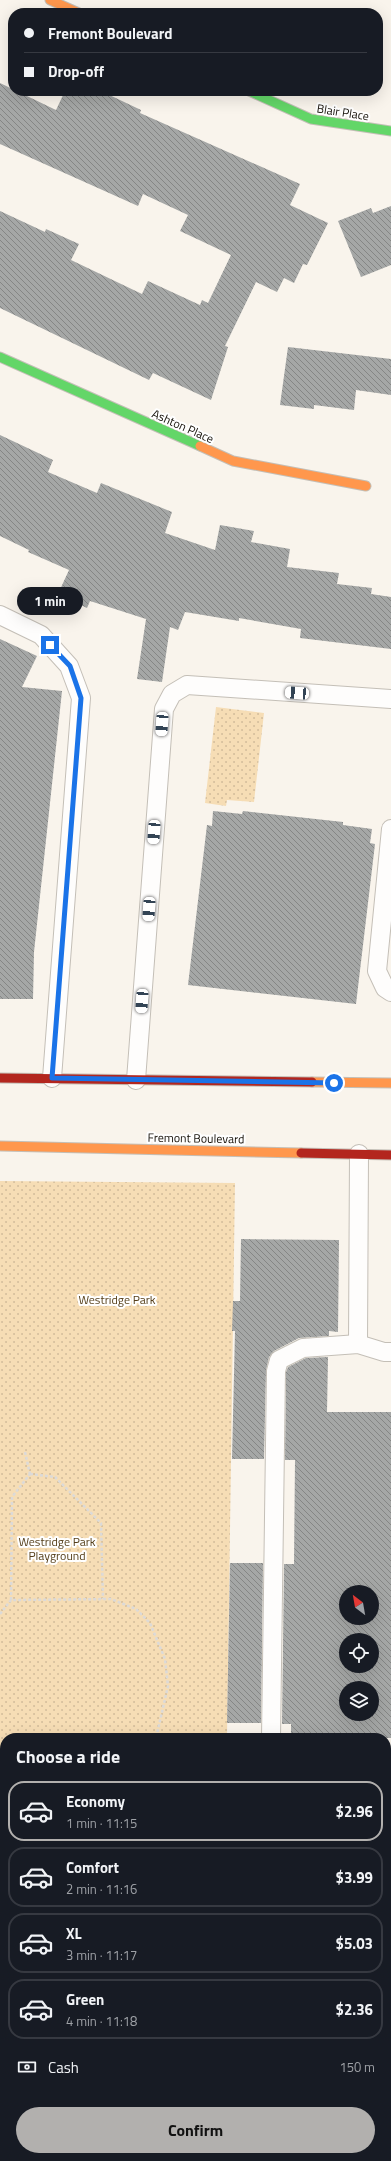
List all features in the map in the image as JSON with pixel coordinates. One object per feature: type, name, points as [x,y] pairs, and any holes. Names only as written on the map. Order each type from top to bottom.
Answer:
[{"type":"main road","points":[[50,0],[68,8]]},
{"type":"main road","name":"Blair Place","points":[[260,96],[311,119],[391,131]]},
{"type":"main road","name":"Ashton Place","points":[[0,357],[233,461],[366,486]]},
{"type":"main road","points":[[0,1078],[391,1084]]},
{"type":"main road","name":"Fremont Boulevard","points":[[0,1146],[391,1155]]},
{"type":"lane","points":[[0,615],[41,635],[70,666],[81,698],[52,1078]]},
{"type":"lane","points":[[136,1080],[164,709],[172,694],[188,685],[391,700]]},
{"type":"lane","points":[[391,829],[377,971],[385,988],[391,992]]},
{"type":"lane","points":[[358,1344],[359,1154]]},
{"type":"lane","points":[[272,1733],[276,1371],[280,1360],[303,1348],[358,1344],[384,1352],[391,1352]]},
{"type":"path","points":[[24,1452],[30,1474]]},
{"type":"path","points":[[30,1474],[55,1477],[101,1523],[103,1599]]},
{"type":"path","points":[[0,1614],[11,1600],[12,1497],[30,1474]]},
{"type":"path","points":[[11,1600],[111,1599],[136,1609],[150,1623],[165,1659],[168,1686],[157,1733]]},
{"type":"green space","points":[[216,707],[264,713],[254,802],[227,800],[226,806],[205,803]]},
{"type":"green space","name":"Westridge Park","points":[[0,1181],[235,1183],[227,1733],[0,1733]]},
{"type":"building","points":[[0,83],[8,87],[8,96],[27,96],[56,110],[63,96],[112,96],[141,110],[140,113],[300,184],[290,205],[328,223],[307,265],[303,264],[294,283],[284,278],[277,292],[256,282],[225,346],[228,347],[211,400],[153,373],[149,380],[0,308],[0,211],[45,232],[46,229],[79,244],[71,260],[142,294],[148,281],[200,305],[202,300],[208,303],[231,255],[180,231],[188,215],[143,194],[138,206],[0,144]]},
{"type":"building","points":[[391,206],[391,265],[361,277],[338,221],[371,208],[373,213]]},
{"type":"building","points":[[288,347],[391,359],[391,395],[356,390],[354,410],[314,405],[314,409],[280,405]]},
{"type":"building","points":[[0,435],[53,460],[48,472],[97,493],[101,483],[172,512],[165,533],[215,550],[220,525],[254,531],[251,542],[290,549],[287,567],[339,573],[337,584],[372,588],[371,594],[391,597],[391,649],[300,638],[301,629],[239,618],[239,621],[185,612],[178,630],[170,627],[162,682],[137,679],[146,619],[90,601],[87,608],[58,594],[69,570],[28,552],[29,550],[0,536]]},
{"type":"building","points":[[0,639],[37,656],[22,687],[62,691],[34,952],[33,999],[0,999]]},
{"type":"building","points":[[213,811],[242,814],[243,811],[343,822],[343,825],[372,829],[370,843],[375,844],[356,1004],[188,985],[207,825],[212,826]]},
{"type":"building","points":[[241,1239],[339,1240],[338,1332],[329,1331],[329,1336],[299,1338],[274,1351],[269,1357],[266,1371],[264,1459],[232,1459],[235,1331],[232,1331],[233,1301],[240,1301]]},
{"type":"building","points":[[328,1357],[327,1412],[391,1412],[391,1733],[291,1733],[291,1724],[282,1724],[284,1564],[294,1564],[295,1460],[285,1460],[286,1372],[288,1367],[306,1358]]},
{"type":"building","points":[[230,1563],[263,1563],[261,1723],[227,1723]]},
{"type":"traffic: fast","points":[[260,96],[311,119],[391,131]]},
{"type":"traffic: fast","points":[[0,357],[200,446]]},
{"type":"traffic: slow","points":[[50,0],[68,8]]},
{"type":"traffic: slow","points":[[200,446],[233,461],[366,486]]},
{"type":"traffic: slow","points":[[312,1082],[391,1083]]},
{"type":"traffic: slow","points":[[0,1146],[301,1153]]},
{"type":"traffic: jam","points":[[0,1078],[312,1082]]},
{"type":"traffic: jam","points":[[301,1153],[391,1155]]},
{"type":"route","points":[[50,645],[70,666],[81,698],[52,1078],[334,1083]]},
{"type":"park label","name":"Westridge Park Playground","points":[[57,1548]]}]
